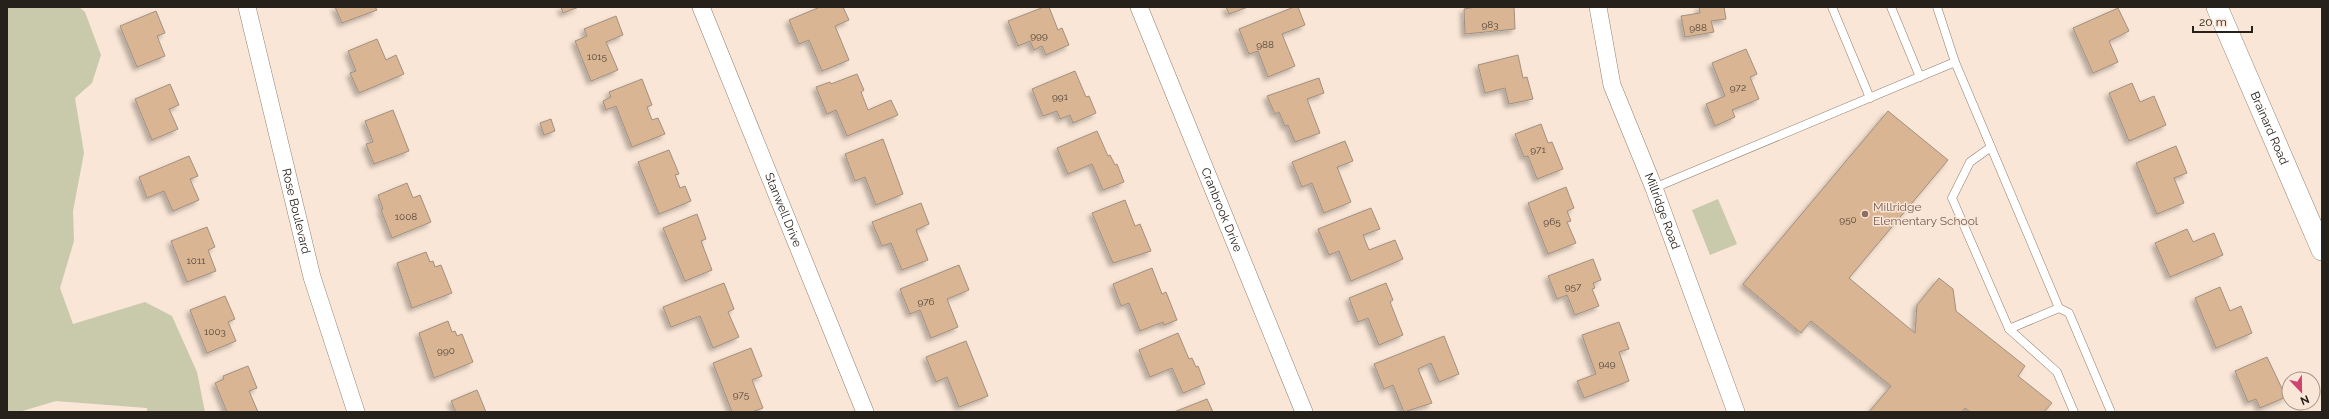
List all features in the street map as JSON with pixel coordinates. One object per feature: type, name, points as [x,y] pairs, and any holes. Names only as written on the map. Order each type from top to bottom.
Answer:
[{"type":"street","name":"Rose Boulevard","points":[[247,7],[312,277],[356,412]]},
{"type":"street","name":"Stanwell Drive","points":[[701,7],[865,412]]},
{"type":"street","name":"Cranbrook Drive","points":[[1139,7],[1304,412]]},
{"type":"street","name":"Millridge Road","points":[[1598,7],[1612,85],[1654,188],[1736,412]]},
{"type":"street","name":"Brainard Road","points":[[2217,7],[2322,250]]},
{"type":"lane","points":[[1832,7],[1870,98]]},
{"type":"lane","points":[[1891,7],[1920,77]]},
{"type":"lane","points":[[1937,7],[1955,62],[2059,308],[2069,313],[2111,412]]},
{"type":"lane","points":[[1654,188],[1955,62]]},
{"type":"lane","points":[[1991,147],[1970,162],[1952,198],[2009,330],[2057,372],[2074,412]]},
{"type":"lane","points":[[2009,330],[2059,308]]},
{"type":"green space","points":[[7,7],[79,7],[85,12],[101,55],[92,83],[75,98],[84,153],[73,211],[74,241],[60,288],[73,324],[145,302],[172,316],[197,372],[205,412],[147,412],[147,408],[56,401],[19,412],[7,412]]},
{"type":"green space","points":[[1718,199],[1737,244],[1710,255],[1692,210]]},
{"type":"building","points":[[335,7],[375,7],[377,10],[342,23]]},
{"type":"building","points":[[561,7],[579,7],[563,13]]},
{"type":"building","points":[[820,7],[843,7],[849,20],[835,26],[849,60],[822,71],[809,40],[799,44],[789,20]]},
{"type":"building","points":[[1044,7],[1049,7],[1058,30],[1062,28],[1069,45],[1046,55],[1042,46],[1034,50],[1030,41],[1018,46],[1008,21]]},
{"type":"building","points":[[1226,7],[1248,7],[1229,14]]},
{"type":"building","points":[[1294,7],[1298,7],[1305,25],[1282,34],[1295,66],[1268,77],[1258,51],[1249,54],[1239,29]]},
{"type":"building","points":[[1476,7],[1514,7],[1515,29],[1465,34],[1464,9]]},
{"type":"building","points":[[1699,7],[1724,7],[1726,19],[1711,21],[1714,32],[1685,37],[1681,16],[1700,13]]},
{"type":"building","points":[[2118,8],[2129,31],[2109,41],[2118,62],[2093,73],[2073,28]]},
{"type":"building","points":[[156,11],[165,33],[157,36],[165,56],[137,67],[120,26]]},
{"type":"building","points":[[616,16],[623,35],[606,42],[618,70],[591,81],[575,41],[587,36],[584,29]]},
{"type":"building","points":[[377,39],[386,60],[396,55],[404,74],[359,93],[350,73],[356,71],[348,51]]},
{"type":"building","points":[[1746,49],[1757,74],[1750,77],[1759,99],[1732,110],[1735,117],[1715,126],[1706,104],[1725,96],[1712,63]]},
{"type":"building","points":[[1518,55],[1523,78],[1527,77],[1533,99],[1509,104],[1505,88],[1485,93],[1478,65]]},
{"type":"building","points":[[1075,71],[1086,97],[1089,96],[1096,113],[1073,123],[1070,115],[1060,119],[1057,111],[1043,116],[1032,89]]},
{"type":"building","points":[[857,74],[864,90],[861,92],[868,110],[891,100],[898,115],[847,136],[836,110],[827,114],[816,87],[830,82],[831,84]]},
{"type":"building","points":[[1319,78],[1324,93],[1307,99],[1320,133],[1295,142],[1288,125],[1285,126],[1279,112],[1275,114],[1267,96]]},
{"type":"building","points":[[642,79],[652,105],[647,107],[652,120],[658,118],[665,134],[632,147],[616,106],[606,110],[603,101],[611,97],[609,92]]},
{"type":"building","points":[[2132,83],[2140,102],[2154,96],[2166,125],[2129,141],[2109,93]]},
{"type":"building","points":[[170,84],[179,105],[169,109],[178,129],[152,140],[135,99]]},
{"type":"building","points":[[393,110],[409,151],[374,164],[366,144],[373,142],[365,121]]},
{"type":"building","name":"Millridge Elementary School","points":[[1888,111],[1948,160],[1849,278],[1915,333],[1917,305],[1939,278],[1953,289],[1956,311],[2025,366],[2018,376],[2052,403],[2044,412],[1970,412],[1965,408],[1962,412],[1869,412],[1891,386],[1811,321],[1801,333],[1743,284]]},
{"type":"building","points":[[551,119],[555,131],[544,135],[540,123]]},
{"type":"building","points":[[1541,124],[1548,143],[1552,142],[1563,169],[1537,179],[1528,156],[1524,157],[1515,134]]},
{"type":"building","points":[[1097,131],[1108,156],[1110,155],[1115,165],[1117,164],[1124,182],[1103,190],[1092,164],[1068,174],[1057,148]]},
{"type":"building","points":[[883,139],[903,194],[876,205],[865,177],[855,181],[845,154]]},
{"type":"building","points":[[1345,141],[1353,161],[1337,167],[1351,202],[1324,213],[1312,183],[1302,187],[1292,162]]},
{"type":"building","points":[[2176,146],[2187,173],[2174,178],[2184,203],[2157,214],[2136,163]]},
{"type":"building","points":[[669,150],[679,174],[675,175],[680,188],[685,186],[691,201],[659,214],[638,162]]},
{"type":"building","points":[[189,156],[198,176],[190,179],[199,200],[173,211],[164,191],[147,198],[139,177]]},
{"type":"building","points":[[407,183],[413,198],[420,195],[431,222],[392,238],[381,210],[383,209],[378,195]]},
{"type":"building","points":[[1566,187],[1574,208],[1567,211],[1571,221],[1567,222],[1576,243],[1548,254],[1528,203]]},
{"type":"building","points":[[1125,200],[1135,226],[1140,224],[1151,251],[1113,263],[1092,213]]},
{"type":"building","points":[[921,203],[929,224],[916,230],[928,260],[902,270],[891,243],[882,246],[872,222]]},
{"type":"building","points":[[1371,208],[1380,229],[1363,235],[1369,250],[1395,240],[1403,259],[1351,281],[1339,251],[1329,255],[1318,229]]},
{"type":"building","points":[[697,214],[706,239],[701,241],[712,270],[685,281],[663,228]]},
{"type":"building","points":[[207,227],[215,247],[208,250],[216,271],[187,282],[171,241]]},
{"type":"building","points":[[2187,229],[2193,242],[2214,233],[2223,255],[2170,277],[2155,243]]},
{"type":"building","points":[[426,252],[430,262],[433,261],[435,267],[441,265],[452,293],[412,308],[397,263]]},
{"type":"building","points":[[1593,259],[1601,280],[1593,283],[1595,288],[1592,289],[1599,306],[1575,315],[1567,295],[1557,299],[1548,276]]},
{"type":"building","points":[[959,265],[969,290],[947,299],[958,327],[931,338],[920,310],[910,314],[900,289]]},
{"type":"building","points":[[1152,268],[1162,294],[1166,292],[1177,320],[1164,325],[1163,322],[1140,331],[1129,303],[1121,306],[1113,284]]},
{"type":"building","points":[[724,283],[734,309],[728,312],[739,337],[713,348],[700,316],[671,327],[663,307]]},
{"type":"building","points":[[1386,283],[1393,300],[1390,302],[1403,335],[1379,345],[1368,318],[1358,322],[1349,298]]},
{"type":"building","points":[[2220,287],[2230,311],[2241,306],[2252,333],[2216,348],[2195,298]]},
{"type":"building","points":[[225,296],[235,319],[228,322],[236,341],[207,353],[190,310]]},
{"type":"building","points":[[448,321],[452,332],[455,331],[457,336],[462,334],[473,362],[434,378],[419,333]]},
{"type":"building","points":[[1619,322],[1629,349],[1619,352],[1629,381],[1584,398],[1577,381],[1596,374],[1582,335]]},
{"type":"building","points":[[1178,333],[1189,359],[1192,358],[1196,367],[1198,366],[1205,384],[1183,393],[1172,368],[1150,377],[1139,350]]},
{"type":"building","points":[[1444,336],[1459,374],[1439,382],[1431,363],[1418,369],[1432,403],[1404,412],[1393,385],[1384,389],[1374,364]]},
{"type":"building","points":[[966,341],[988,396],[959,407],[947,377],[936,382],[926,357]]},
{"type":"building","points":[[751,348],[762,376],[752,380],[763,408],[752,412],[732,412],[713,363]]},
{"type":"building","points":[[2267,357],[2281,386],[2281,399],[2260,408],[2256,399],[2248,402],[2235,371]]},
{"type":"building","points":[[248,366],[257,388],[249,391],[258,412],[227,412],[215,383],[224,379],[223,376]]},
{"type":"building","points":[[477,390],[486,412],[456,412],[451,401]]},
{"type":"building","points":[[1207,399],[1213,412],[1174,412]]},
{"type":"place","name":"Millridge Elementary School","points":[[1865,214]]}]
